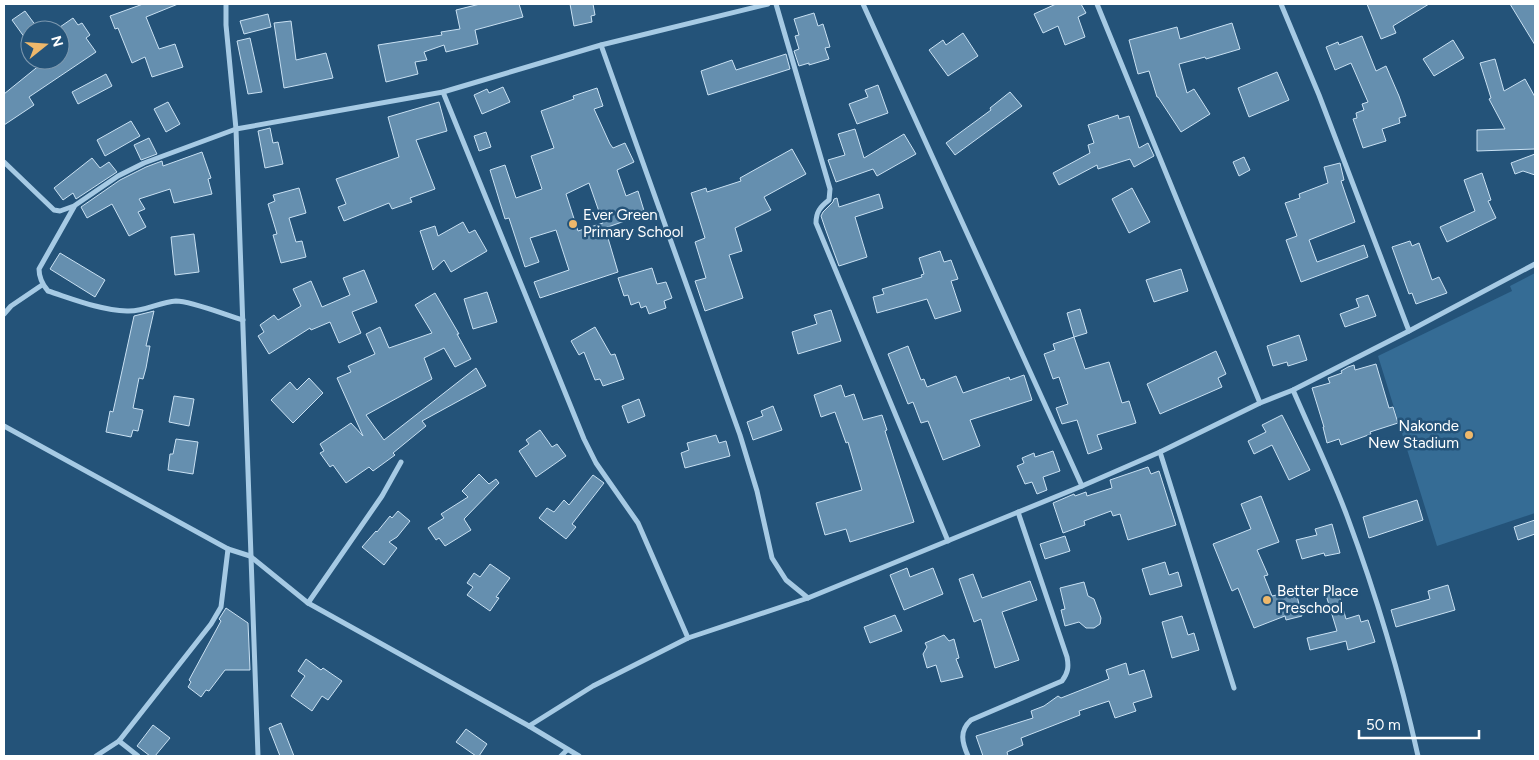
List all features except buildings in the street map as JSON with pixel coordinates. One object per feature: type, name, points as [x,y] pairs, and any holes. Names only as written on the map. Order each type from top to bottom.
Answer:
[{"type":"street","points":[[226,4],[226,25],[236,129],[258,756]]},
{"type":"street","points":[[4,162],[54,210],[60,211],[74,206],[118,176],[144,163],[236,129],[443,92],[601,45],[768,4]]},
{"type":"street","points":[[776,4],[830,189],[830,197],[818,211],[816,223],[948,541]]},
{"type":"street","points":[[864,4],[1082,486]]},
{"type":"street","points":[[1097,4],[1260,403]]},
{"type":"street","points":[[1281,4],[1319,95],[1409,331]]},
{"type":"street","points":[[601,45],[740,435],[757,491],[772,558],[786,580],[808,598]]},
{"type":"street","points":[[443,92],[584,439],[596,463],[638,523],[688,638]]},
{"type":"street","points":[[74,206],[38,269],[42,285],[48,291],[106,308],[140,311],[177,301],[242,320]]},
{"type":"street","points":[[529,726],[593,686],[688,638],[808,598],[1082,486],[1160,452],[1260,403],[1292,390],[1535,264]]},
{"type":"street","points":[[4,314],[11,306],[42,285]]},
{"type":"street","points":[[1292,390],[1350,524],[1401,685],[1418,756]]},
{"type":"street","points":[[4,426],[228,549],[250,556],[308,602],[579,756]]},
{"type":"street","points":[[1160,452],[1234,688]]},
{"type":"street","points":[[308,602],[382,496],[401,462]]},
{"type":"street","points":[[968,756],[963,746],[962,734],[965,726],[971,720],[1062,681],[1067,675],[1067,657],[1018,512]]},
{"type":"street","points":[[96,756],[119,742],[211,624],[221,607],[228,549]]},
{"type":"street","points":[[119,742],[138,756]]},
{"type":"street","points":[[561,756],[567,750]]},
{"type":"shaded area","name":"Nakonde New Stadium","points":[[1535,273],[1535,513],[1437,546],[1378,356],[1512,291],[1510,286]]},
{"type":"place","name":"Ever Green Primary School","points":[[573,224]]},
{"type":"place","name":"Nakonde New Stadium","points":[[1469,435]]},
{"type":"place","name":"Better Place Preschool","points":[[1267,600]]}]
